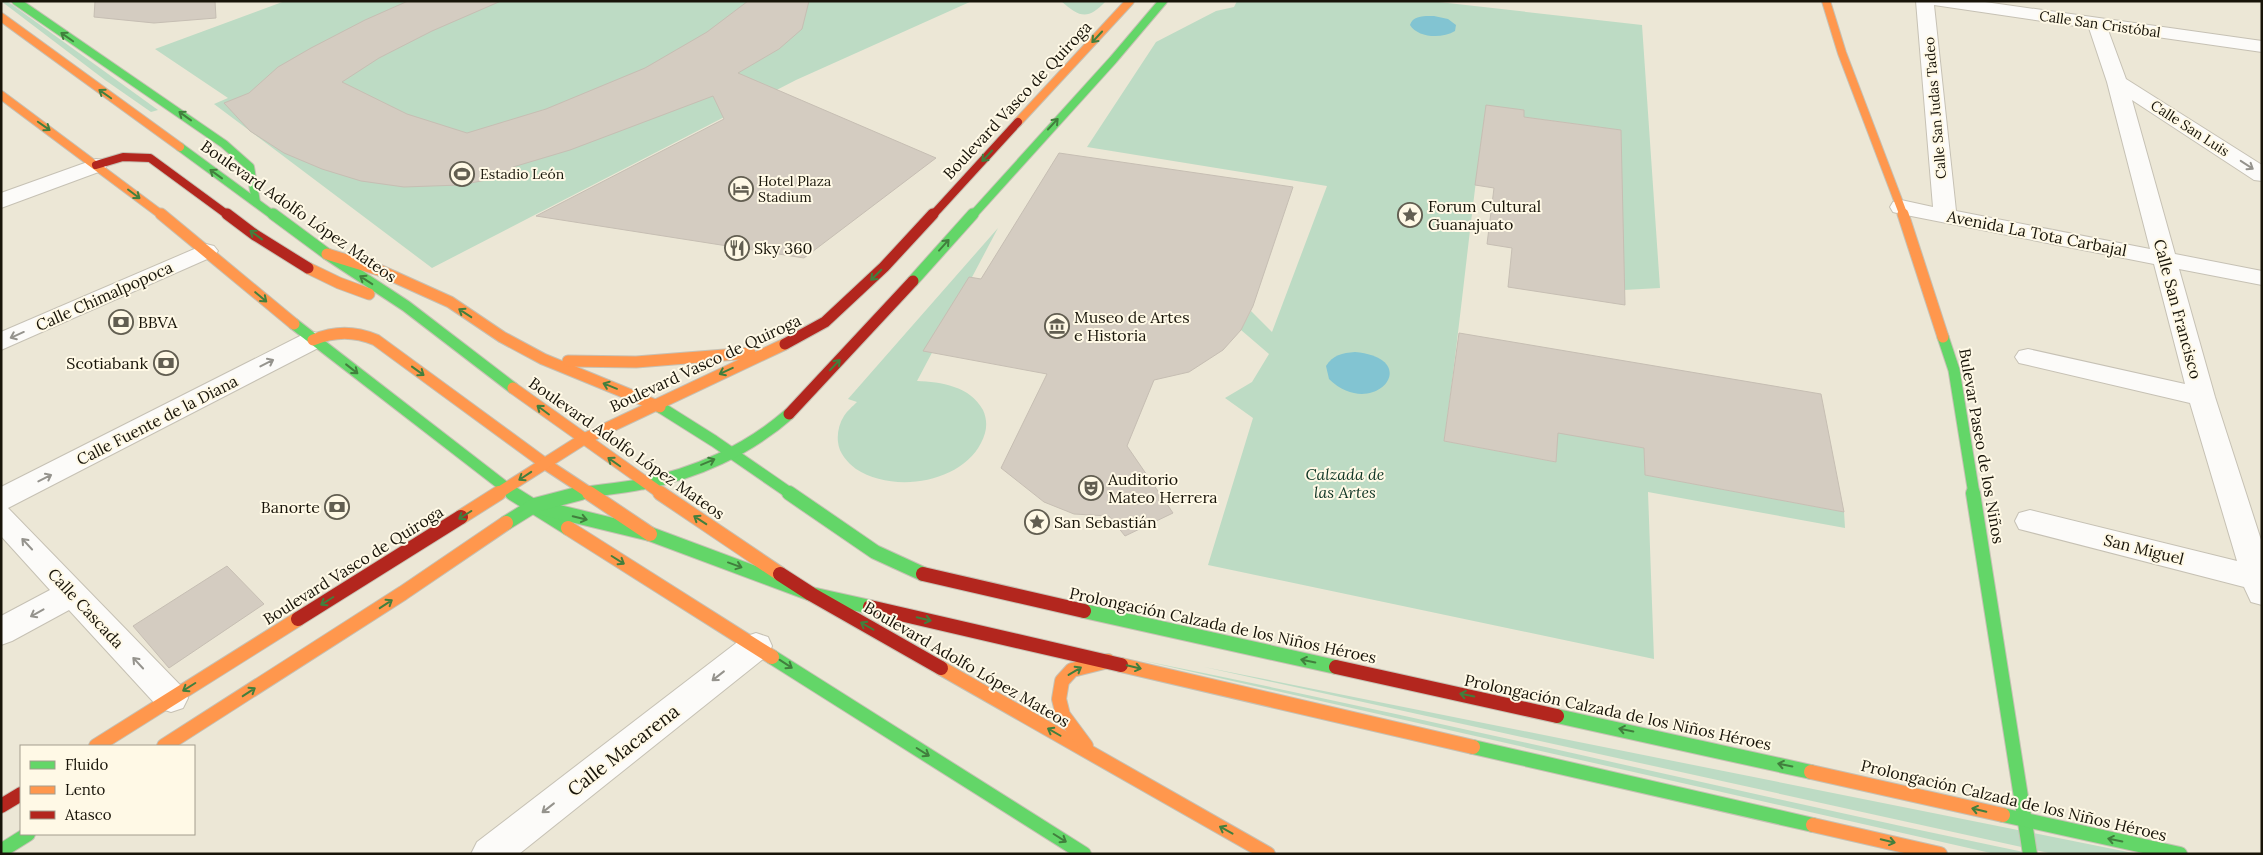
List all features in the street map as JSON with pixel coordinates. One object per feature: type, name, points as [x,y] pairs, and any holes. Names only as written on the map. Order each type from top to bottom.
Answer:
[{"type":"street","points":[[16,1],[224,144],[250,167],[256,202]]},
{"type":"street","name":"Boulevard Vasco de Quiroga","points":[[98,745],[582,440],[771,351],[825,322],[860,291],[1130,1]]},
{"type":"street","points":[[166,745],[403,593],[533,506],[553,499],[646,484],[694,468],[731,453],[758,439],[790,413],[857,342],[1113,60],[1163,1]]},
{"type":"street","name":"Bulevar Paseo de los Niños","points":[[1826,1],[1842,53],[1901,207],[1954,370],[2030,854]]},
{"type":"street","name":"Calle San Judas Tadeo","points":[[1925,1],[1945,215]]},
{"type":"street","name":"Calle San Cristóbal","points":[[1939,1],[2216,41],[2258,55]]},
{"type":"street","name":"Boulevard Adolfo López Mateos","points":[[1,17],[327,254],[406,306],[582,440],[811,594],[1268,854]]},
{"type":"street","name":"Calle San Francisco","points":[[2097,24],[2118,82],[2202,397],[2259,586]]},
{"type":"street","name":"Calle San Luis","points":[[2118,82],[2262,175]]},
{"type":"street","points":[[1,95],[96,165],[206,251],[313,340],[506,489],[1084,854]]},
{"type":"street","points":[[1,201],[116,158],[136,154],[150,158],[294,262],[343,287],[406,306]]},
{"type":"street","name":"Avenida La Tota Carbajal","points":[[1901,207],[2262,278]]},
{"type":"street","name":"Calle Chimalpopoca","points":[[1,342],[206,251]]},
{"type":"street","name":"Prolongación Calzada de los Niños Héroes","points":[[327,254],[379,270],[450,302],[502,337],[543,359],[655,404],[683,419],[876,554],[907,569],[947,581],[1823,773],[2026,821],[2180,854]]},
{"type":"street","points":[[313,340],[331,332],[346,331],[362,334],[376,340],[544,463],[650,534]]},
{"type":"street","name":"Calle Fuente de la Diana","points":[[1,500],[313,340]]},
{"type":"street","points":[[543,359],[593,364],[651,362],[771,351]]},
{"type":"street","points":[[2028,357],[2202,397]]},
{"type":"street","points":[[533,506],[650,534],[811,594],[1940,854]]},
{"type":"street","name":"Calle Cascada","points":[[1,516],[171,698]]},
{"type":"street","name":"San Miguel","points":[[2030,520],[2259,586]]},
{"type":"street","points":[[1,632],[72,593]]},
{"type":"street","name":"Calle Macarena","points":[[490,854],[756,646]]},
{"type":"street","points":[[1093,755],[1062,715],[1059,699],[1062,681],[1072,670],[1108,661]]},
{"type":"street","points":[[1,806],[20,795]]},
{"type":"street","points":[[6,829],[17,840]]},
{"type":"street","points":[[1,851],[26,835]]},
{"type":"green space","points":[[1,1],[7,1],[158,110],[151,112],[105,80]]},
{"type":"green space","name":"Estadio León","points":[[285,1],[972,1],[796,80],[432,268],[214,104],[228,98],[155,49]]},
{"type":"green space","points":[[1061,1],[1106,1],[1089,14],[1084,14],[1074,11]]},
{"type":"green space","name":"Calzada de las Artes","points":[[1237,1],[1430,1],[1642,25],[1660,288],[1624,290],[1620,130],[1524,117],[1524,110],[1486,106],[1444,441],[1556,462],[1558,410],[1589,438],[1644,448],[1645,475],[1844,512],[1845,528],[1648,492],[1654,659],[1208,565],[1253,418],[1225,398],[1252,382],[1269,354],[1241,330],[1251,311],[1272,332],[1327,186],[1087,147],[1156,42],[1216,11],[1234,7]]},
{"type":"green space","points":[[998,228],[917,381],[945,384],[971,395],[985,414],[986,431],[981,443],[971,457],[958,468],[942,476],[924,480],[888,481],[856,469],[844,457],[838,442],[842,419],[857,402],[848,399]]},
{"type":"green space","points":[[1140,660],[1363,707],[2033,854],[1995,854]]},
{"type":"green space","points":[[1204,667],[2138,854],[2053,854]]},
{"type":"water","points":[[1423,16],[1448,19],[1456,25],[1455,31],[1450,34],[1431,36],[1419,33],[1410,25],[1414,19]]},
{"type":"water","points":[[1355,352],[1376,357],[1387,365],[1390,375],[1385,384],[1375,391],[1362,394],[1346,390],[1329,379],[1326,366],[1329,362],[1338,355]]},
{"type":"building","points":[[95,1],[215,1],[216,18],[154,23],[94,17]]},
{"type":"building","points":[[408,1],[501,1],[432,31],[379,58],[342,82],[407,114],[467,133],[546,109],[645,68],[707,32],[748,1],[809,1],[802,29],[779,49],[738,73],[936,158],[804,258],[536,216],[724,119],[713,96],[570,150],[513,167],[513,175],[460,185],[404,187],[361,181],[322,169],[284,153],[250,131],[224,103],[249,93],[278,67],[311,48],[365,20]]},
{"type":"building","points":[[1486,105],[1524,110],[1524,117],[1621,130],[1625,305],[1508,287],[1512,248],[1487,244],[1494,188],[1475,185]]},
{"type":"building","name":"Museo de Artes e Historia","points":[[1059,153],[1293,187],[1253,306],[1241,330],[1223,350],[1189,372],[1154,380],[1127,446],[1173,513],[1125,536],[1109,516],[1074,514],[1044,502],[1001,468],[1047,374],[923,351],[969,277],[981,279]]},
{"type":"building","points":[[1459,333],[1821,394],[1844,512],[1645,475],[1644,448],[1558,433],[1556,462],[1444,441]]},
{"type":"building","points":[[227,566],[264,604],[169,668],[133,626]]},
{"type":"traffic: fast","points":[[16,1],[224,144],[250,167],[256,202]]},
{"type":"traffic: fast","points":[[913,281],[1113,60],[1163,1]]},
{"type":"traffic: fast","points":[[180,147],[327,254],[406,306],[513,388]]},
{"type":"traffic: fast","points":[[294,324],[506,489],[568,528]]},
{"type":"traffic: fast","points":[[1943,337],[1954,370],[2030,854]]},
{"type":"traffic: fast","points":[[660,407],[732,453],[859,543],[890,561],[923,574]]},
{"type":"traffic: fast","points":[[506,523],[535,505],[548,500],[574,494],[643,484],[700,467],[741,448],[776,426],[789,414]]},
{"type":"traffic: fast","points":[[534,506],[650,534],[811,594],[870,607]]},
{"type":"traffic: fast","points":[[1084,611],[1336,667]]},
{"type":"traffic: fast","points":[[772,657],[1084,854]]},
{"type":"traffic: fast","points":[[1557,716],[1811,772]]},
{"type":"traffic: fast","points":[[1473,747],[1813,825]]},
{"type":"traffic: fast","points":[[2003,815],[2180,854]]},
{"type":"traffic: fast","points":[[1,851],[26,835]]},
{"type":"traffic: slow","points":[[1018,122],[1130,1]]},
{"type":"traffic: slow","points":[[1826,1],[1842,53],[1901,207],[1943,337]]},
{"type":"traffic: slow","points":[[1,17],[180,147]]},
{"type":"traffic: slow","points":[[1,95],[64,140],[187,234],[294,324]]},
{"type":"traffic: slow","points":[[327,254],[379,270],[450,302],[502,337],[543,359],[660,407]]},
{"type":"traffic: slow","points":[[308,268],[339,283],[369,294]]},
{"type":"traffic: slow","points":[[313,340],[329,334],[344,332],[360,334],[376,340],[544,463],[650,534]]},
{"type":"traffic: slow","points":[[461,517],[582,440],[785,344]]},
{"type":"traffic: slow","points":[[568,361],[636,362],[750,353]]},
{"type":"traffic: slow","points":[[513,388],[612,460],[780,574]]},
{"type":"traffic: slow","points":[[166,745],[403,593],[506,523]]},
{"type":"traffic: slow","points":[[568,528],[772,657]]},
{"type":"traffic: slow","points":[[98,745],[298,619]]},
{"type":"traffic: slow","points":[[1086,746],[1063,715],[1059,699],[1062,681],[1072,670],[1108,661]]},
{"type":"traffic: slow","points":[[1121,665],[1473,747]]},
{"type":"traffic: slow","points":[[941,668],[1268,854]]},
{"type":"traffic: slow","points":[[1811,772],[2003,815]]},
{"type":"traffic: slow","points":[[1813,825],[1940,854]]},
{"type":"traffic: jam","points":[[785,344],[825,322],[884,267],[1018,122]]},
{"type":"traffic: jam","points":[[96,165],[123,157],[150,158],[255,235],[308,268]]},
{"type":"traffic: jam","points":[[789,414],[913,281]]},
{"type":"traffic: jam","points":[[298,619],[461,517]]},
{"type":"traffic: jam","points":[[780,574],[811,594],[941,668]]},
{"type":"traffic: jam","points":[[923,574],[1084,611]]},
{"type":"traffic: jam","points":[[870,607],[1121,665]]},
{"type":"traffic: jam","points":[[1336,667],[1557,716]]},
{"type":"traffic: jam","points":[[1,806],[20,795]]},
{"type":"place","name":"Estadio León","points":[[462,174]]},
{"type":"place","name":"Hotel Plaza Stadium","points":[[741,189]]},
{"type":"place","name":"Forum Cultural Guanajuato","points":[[1410,215]]},
{"type":"place","name":"Sky 360","points":[[737,248]]},
{"type":"place","name":"BBVA","points":[[121,322]]},
{"type":"place","name":"Museo de Artes e Historia","points":[[1057,326]]},
{"type":"place","name":"Scotiabank","points":[[166,363]]},
{"type":"place","name":"Auditorio Mateo Herrera","points":[[1091,488]]},
{"type":"place","name":"Banorte","points":[[337,507]]},
{"type":"place","name":"San Sebastián","points":[[1037,522]]}]
